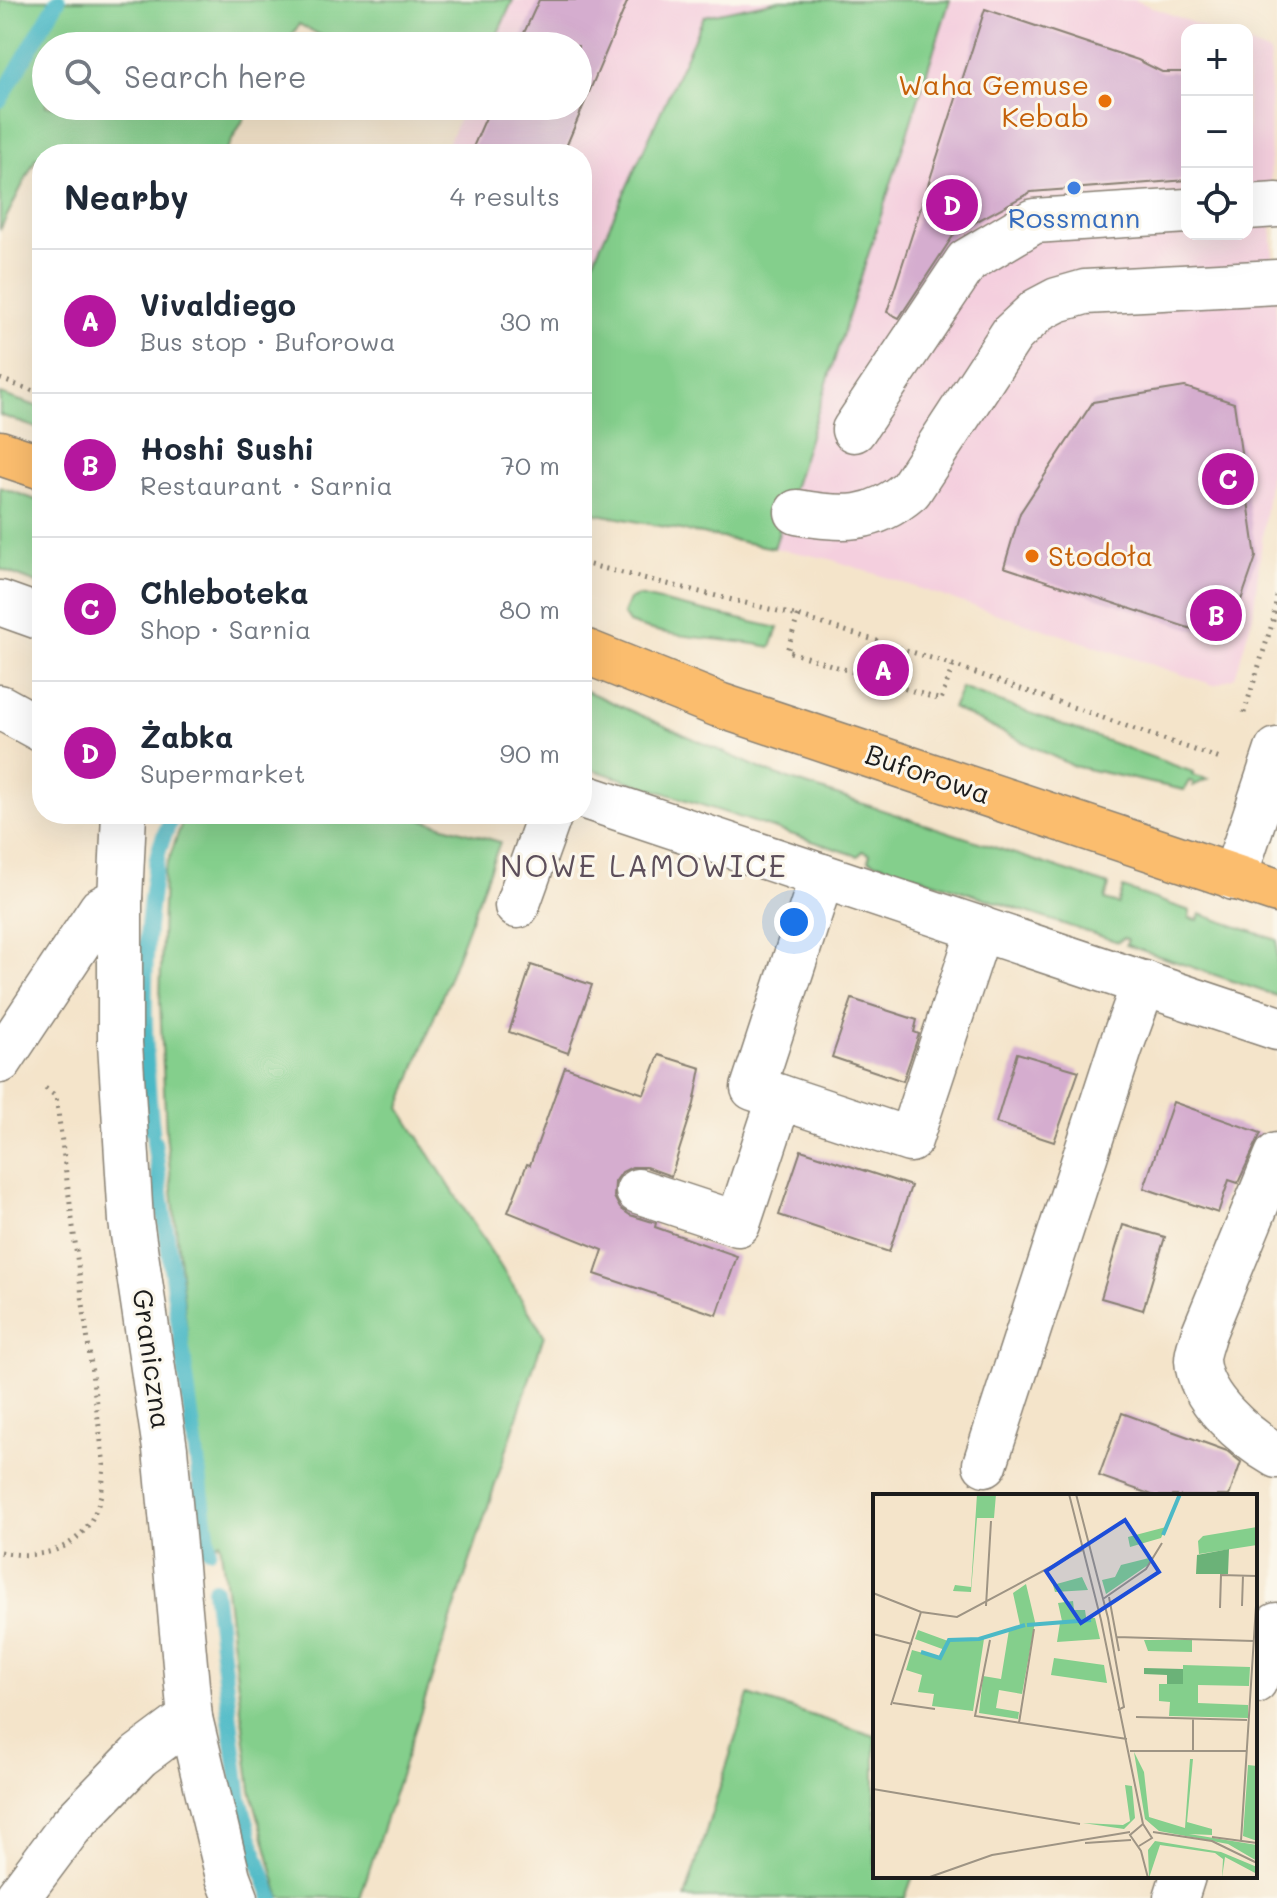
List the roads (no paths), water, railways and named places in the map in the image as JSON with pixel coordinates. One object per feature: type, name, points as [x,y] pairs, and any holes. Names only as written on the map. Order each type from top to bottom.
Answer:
[{"type":"main road","points":[[0,453],[32,464]]},
{"type":"main road","name":"Buforowa","points":[[592,654],[719,705],[1277,891]]},
{"type":"street","points":[[1253,207],[1277,205]]},
{"type":"street","points":[[854,430],[967,261],[1034,221],[1181,211]]},
{"type":"street","points":[[797,512],[838,519],[870,514],[893,505],[910,490],[1012,334],[1038,310],[1057,300],[1085,292],[1277,282]]},
{"type":"street","points":[[0,603],[32,614]]},
{"type":"street","points":[[0,707],[32,725]]},
{"type":"street","points":[[1234,878],[1277,750]]},
{"type":"street","points":[[592,799],[1277,1028]]},
{"type":"street","name":"Graniczna","points":[[124,824],[120,1043],[131,1221],[165,1449],[190,1718],[228,1877],[236,1898]]},
{"type":"street","points":[[517,906],[546,824]]},
{"type":"street","points":[[822,876],[753,1088],[910,1140],[980,928]]},
{"type":"street","points":[[2,1059],[101,909],[120,899]]},
{"type":"street","points":[[985,1464],[1144,983]]},
{"type":"street","points":[[638,1191],[738,1224],[780,1097]]},
{"type":"street","points":[[1277,1155],[1203,1335],[1197,1359],[1201,1376],[1214,1400],[1234,1426],[1277,1456]]},
{"type":"street","points":[[1257,1676],[1277,1625]]},
{"type":"street","points":[[17,1898],[80,1817],[139,1756],[190,1718]]},
{"type":"street","points":[[1176,1898],[1182,1878]]},
{"type":"waterway","points":[[39,32],[58,0]]},
{"type":"waterway","points":[[0,100],[32,45]]},
{"type":"waterway","points":[[152,1130],[146,1062],[146,957],[152,888],[158,854],[169,824]]},
{"type":"waterway","points":[[154,1141],[209,1549]]},
{"type":"waterway","points":[[214,1589],[240,1799],[272,1898]]},
{"type":"place","name":"Waha Gemuse Kebab","points":[[1105,101]]},
{"type":"place","name":"Rossmann","points":[[1074,188]]},
{"type":"place","name":"Żabka","points":[[952,205]]},
{"type":"place","name":"Chleboteka","points":[[1228,479]]},
{"type":"place","name":"Stodoła","points":[[1032,556]]},
{"type":"place","name":"Hoshi Sushi","points":[[1216,615]]},
{"type":"place","name":"Vivaldiego","points":[[883,670]]},
{"type":"district","name":"NOWE LAMOWICE","points":[[644,867]]}]
